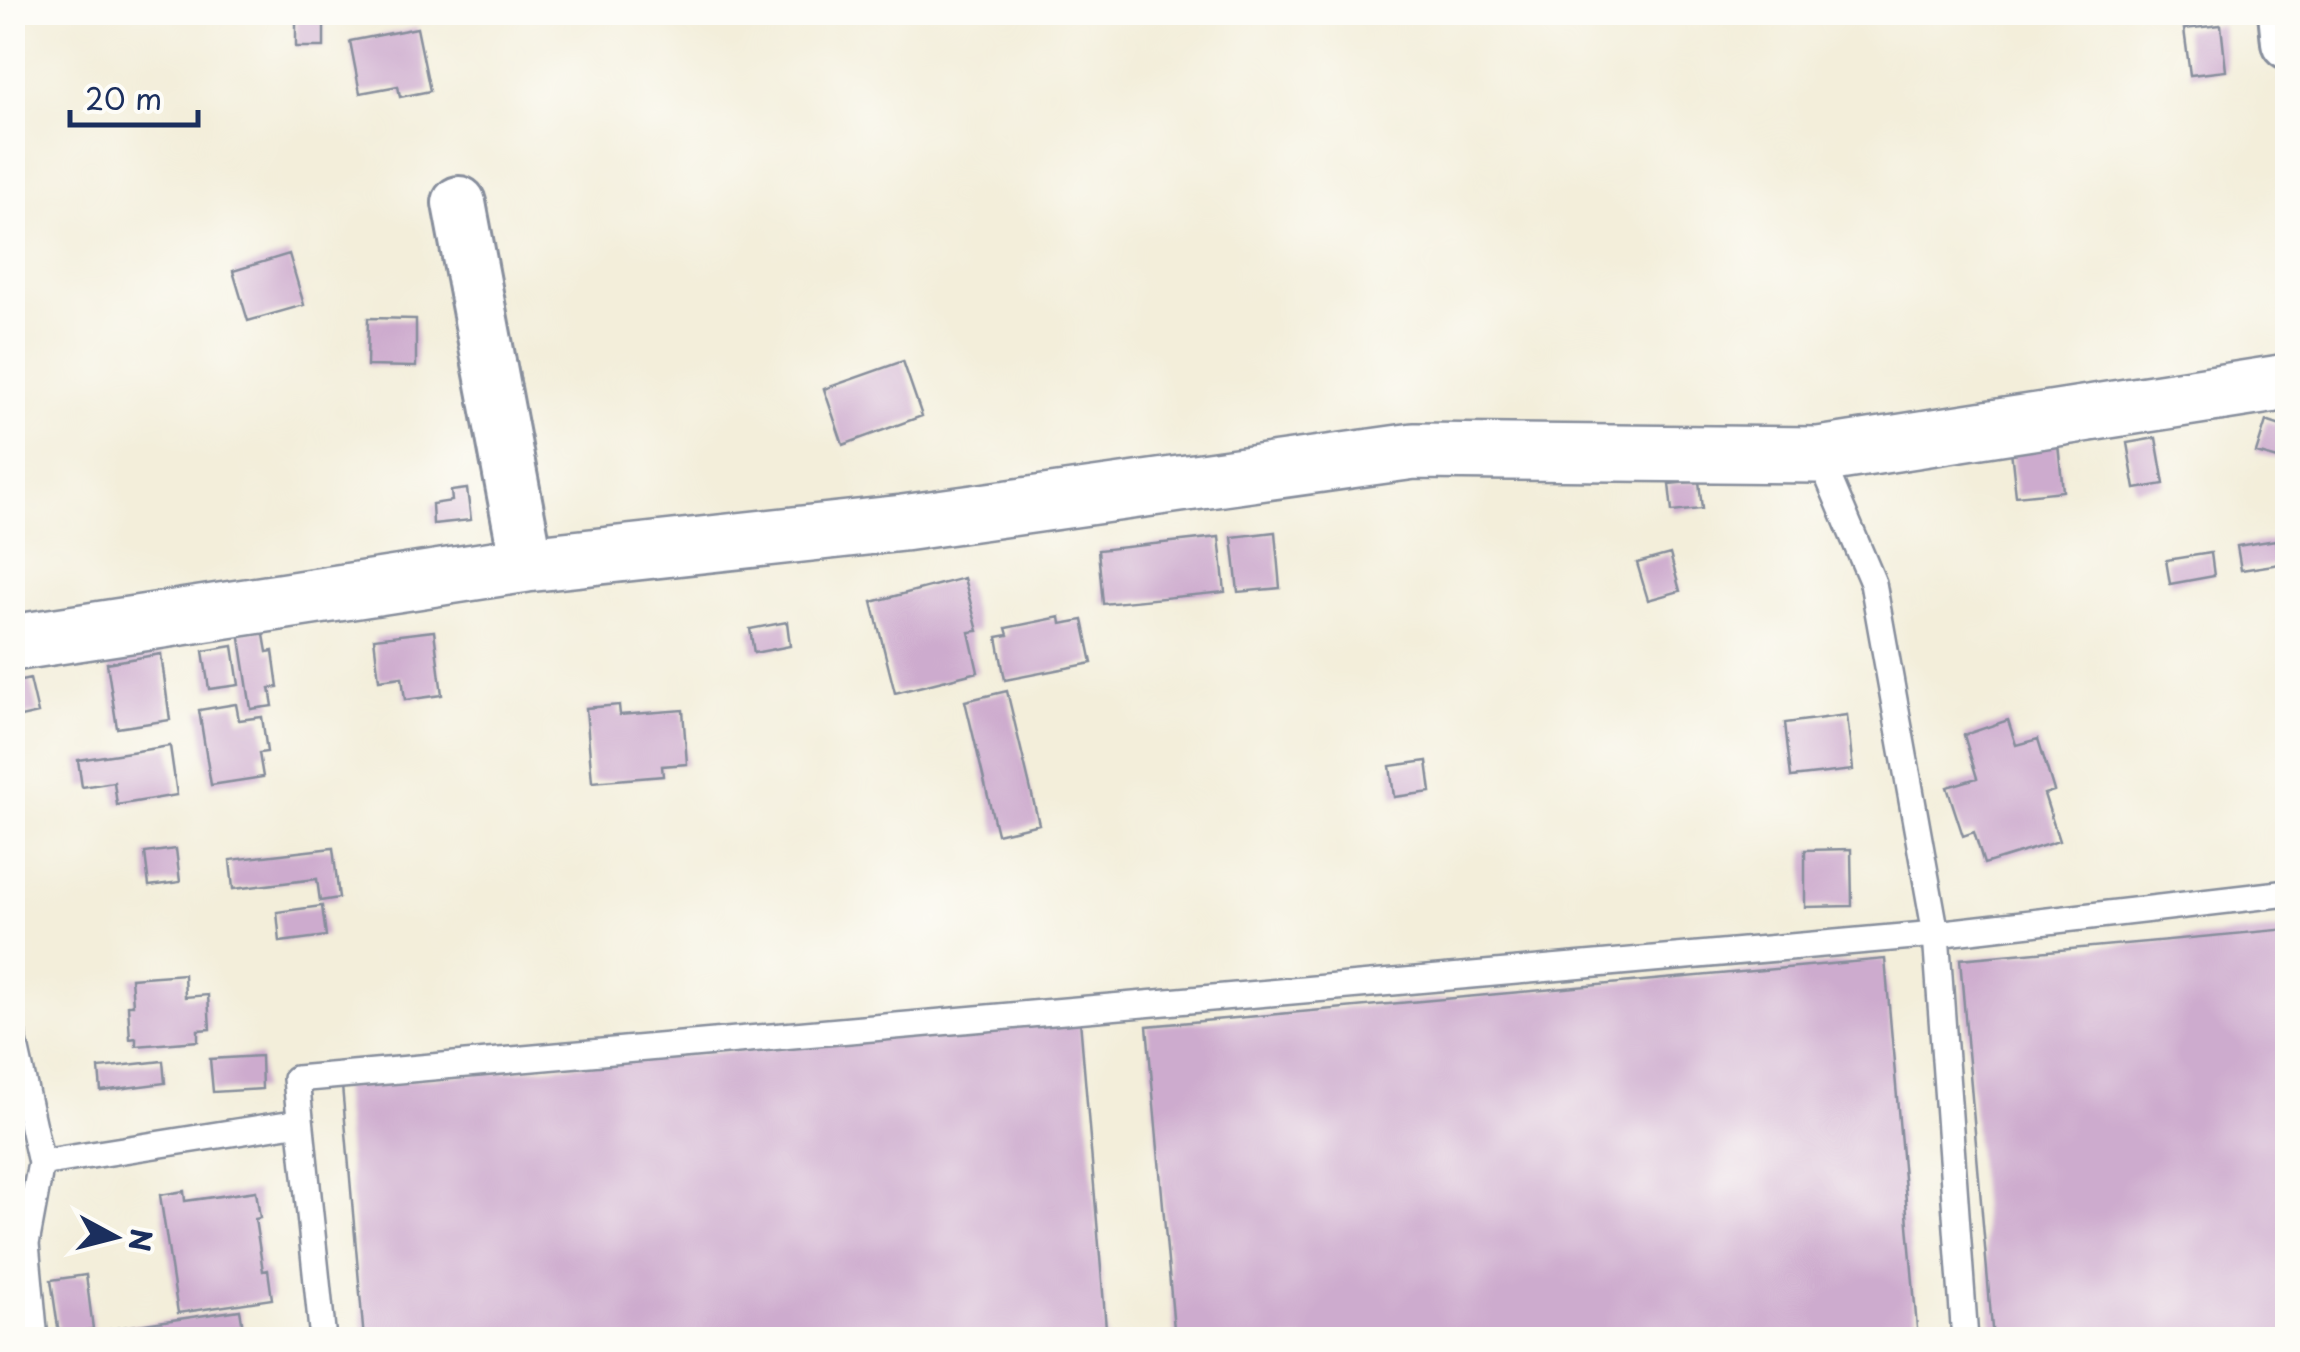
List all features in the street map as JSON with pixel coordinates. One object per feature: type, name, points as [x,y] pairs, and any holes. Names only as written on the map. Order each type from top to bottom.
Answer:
[{"type":"street","points":[[2285,12],[2288,42]]},
{"type":"street","points":[[458,203],[526,564]]},
{"type":"street","points":[[12,643],[526,564],[903,523],[1414,451],[1819,455],[2288,382]]},
{"type":"lane","points":[[1819,455],[1873,583],[1936,934],[1966,1340]]},
{"type":"lane","points":[[323,1340],[296,1079],[1936,934],[2288,893]]},
{"type":"lane","points":[[12,1032],[41,1164],[26,1244],[35,1340]]},
{"type":"lane","points":[[41,1164],[300,1122]]},
{"type":"building","points":[[296,15],[324,16],[324,47],[296,47]]},
{"type":"building","points":[[2221,25],[2226,71],[2190,75],[2184,29]]},
{"type":"building","points":[[417,28],[430,91],[400,97],[398,86],[360,93],[350,41]]},
{"type":"building","points":[[289,254],[304,305],[248,321],[233,271]]},
{"type":"building","points":[[368,318],[416,319],[416,367],[367,366]]},
{"type":"building","points":[[903,361],[922,416],[843,445],[824,389]]},
{"type":"building","points":[[2266,421],[2287,428],[2278,459],[2256,453]]},
{"type":"building","points":[[2057,435],[2063,491],[2016,496],[2010,441]]},
{"type":"building","points":[[2156,438],[2164,484],[2135,489],[2127,443]]},
{"type":"building","points":[[1699,481],[1702,509],[1672,512],[1669,484]]},
{"type":"building","points":[[467,489],[471,520],[433,524],[432,504],[452,501],[451,491]]},
{"type":"building","points":[[1275,532],[1280,588],[1238,592],[1232,537]]},
{"type":"building","points":[[1219,537],[1225,592],[1103,604],[1098,550]]},
{"type":"building","points":[[2276,540],[2280,564],[2241,570],[2237,546]]},
{"type":"building","points":[[2211,553],[2214,576],[2170,584],[2166,560]]},
{"type":"building","points":[[1670,554],[1680,591],[1648,600],[1637,563]]},
{"type":"building","points":[[964,578],[978,631],[969,632],[978,672],[895,693],[872,602]]},
{"type":"building","points":[[1060,617],[1061,624],[1083,620],[1092,663],[1005,680],[997,637],[1008,635],[1006,628]]},
{"type":"building","points":[[787,622],[790,646],[754,653],[750,629]]},
{"type":"building","points":[[263,629],[267,652],[273,651],[278,687],[270,688],[273,706],[251,709],[239,632]]},
{"type":"building","points":[[434,631],[442,695],[405,700],[402,677],[379,680],[374,638]]},
{"type":"building","points":[[233,646],[239,685],[209,689],[203,651]]},
{"type":"building","points":[[161,654],[170,720],[117,728],[107,663]]},
{"type":"building","points":[[30,679],[38,713],[12,719],[12,683]]},
{"type":"building","points":[[1007,691],[1039,824],[997,834],[965,701]]},
{"type":"building","points":[[236,704],[239,720],[262,717],[267,752],[259,753],[263,777],[211,785],[199,710]]},
{"type":"building","points":[[619,705],[620,715],[683,710],[687,764],[662,766],[663,776],[592,782],[586,708]]},
{"type":"building","points":[[1847,715],[1853,770],[1791,777],[1785,723]]},
{"type":"building","points":[[2008,720],[2016,745],[2038,739],[2054,791],[2044,794],[2059,841],[1984,864],[1974,832],[1963,836],[1947,787],[1977,778],[1964,735]]},
{"type":"building","points":[[170,746],[177,795],[117,805],[114,782],[82,787],[78,760]]},
{"type":"building","points":[[1427,761],[1431,792],[1394,797],[1390,766]]},
{"type":"building","points":[[333,848],[339,898],[320,901],[317,879],[233,889],[230,860]]},
{"type":"building","points":[[176,849],[180,882],[149,886],[145,853]]},
{"type":"building","points":[[1851,849],[1852,906],[1805,907],[1805,850]]},
{"type":"building","points":[[322,906],[326,936],[280,942],[277,912]]},
{"type":"building","points":[[2288,929],[2288,1340],[1993,1340],[1960,959]]},
{"type":"building","points":[[1885,959],[1918,1340],[1175,1340],[1147,1026]]},
{"type":"building","points":[[184,974],[185,997],[208,995],[210,1029],[198,1030],[198,1041],[136,1046],[136,1038],[130,1039],[131,978]]},
{"type":"building","points":[[1080,1020],[1107,1340],[364,1340],[342,1086]]},
{"type":"building","points":[[261,1056],[262,1089],[213,1092],[210,1059]]},
{"type":"building","points":[[163,1061],[165,1083],[101,1091],[99,1068]]},
{"type":"building","points":[[184,1191],[185,1201],[256,1191],[260,1218],[255,1219],[272,1299],[178,1313],[160,1195]]},
{"type":"building","points":[[86,1275],[93,1329],[59,1334],[51,1280]]},
{"type":"building","points":[[240,1310],[245,1340],[56,1337]]}]
